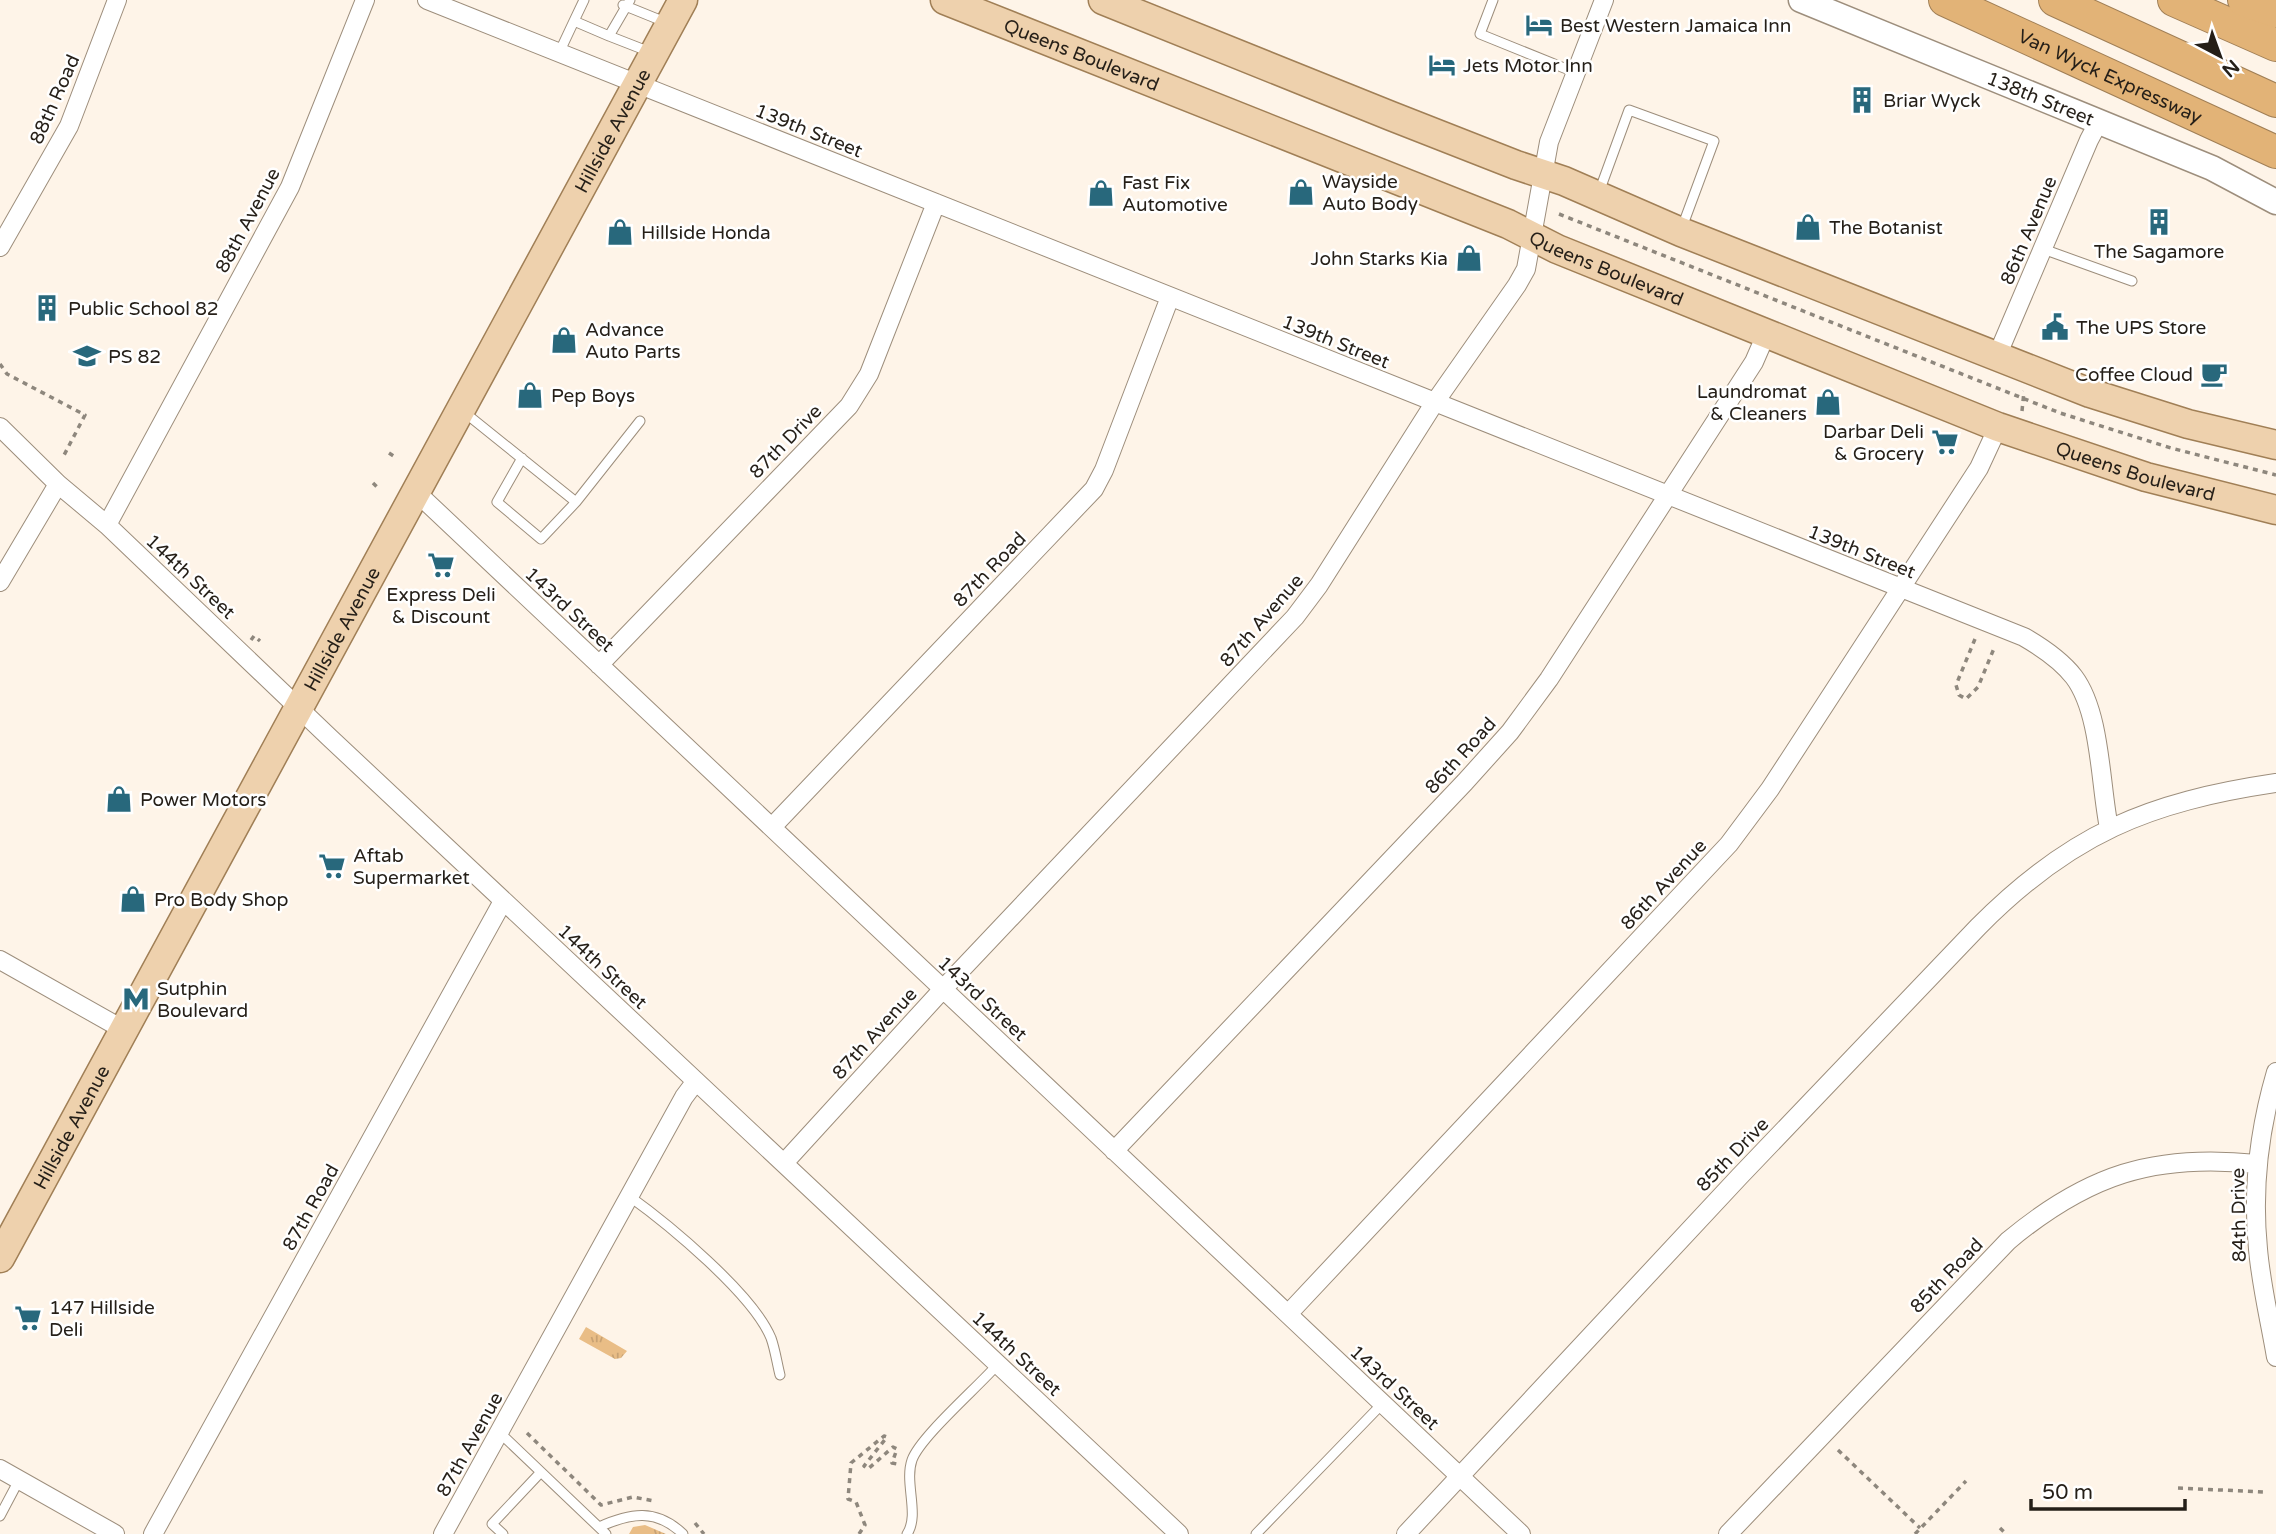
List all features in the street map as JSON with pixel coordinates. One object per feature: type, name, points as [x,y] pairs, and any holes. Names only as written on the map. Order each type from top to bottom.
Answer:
[{"type":"highway","name":"Van Wyck Expressway","points":[[1945,0],[2267,150]]},
{"type":"highway","points":[[2055,0],[2276,101]]},
{"type":"highway","points":[[2174,0],[2276,45]]},
{"type":"main road","name":"Queens Boulevard","points":[[945,0],[1495,219],[1767,332],[2010,420],[2146,477],[2276,510]]},
{"type":"main road","points":[[1103,0],[1391,117],[1541,173],[1681,232],[2090,393],[2276,446]]},
{"type":"main road","name":"138th Street","points":[[1801,0],[2212,168],[2276,202]]},
{"type":"main road","name":"Hillside Avenue","points":[[1,1252],[676,12]]},
{"type":"street","name":"88th Road","points":[[0,247],[69,126],[117,0]]},
{"type":"street","name":"88th Avenue","points":[[107,525],[290,187],[365,0]]},
{"type":"street","name":"139th Street","points":[[427,0],[2024,638],[2055,657],[2073,676],[2091,712],[2109,828]]},
{"type":"street","name":"87th Avenue","points":[[784,1163],[943,989],[1295,617],[1319,585],[1435,402],[1525,270],[1533,237],[1541,173],[1549,142],[1604,0]]},
{"type":"street","name":"86th Avenue","points":[[1997,356],[2099,121]]},
{"type":"street","name":"87th Drive","points":[[599,665],[849,405],[860,390],[869,374],[936,203]]},
{"type":"street","name":"87th Road","points":[[772,827],[1094,489],[1104,470],[1170,298]]},
{"type":"street","name":"86th Road","points":[[1114,1151],[1510,732],[1549,679],[1668,496],[1754,362],[1767,332]]},
{"type":"street","name":"86th Avenue","points":[[1288,1314],[1730,844],[1770,789],[2010,420]]},
{"type":"street","name":"144th Street","points":[[0,427],[1179,1534]]},
{"type":"street","points":[[0,582],[58,484]]},
{"type":"street","name":"143rd Street","points":[[416,492],[1521,1534]]},
{"type":"street","name":"85th Drive","points":[[1406,1534],[1739,1177],[1997,908],[2057,858],[2109,828],[2143,814],[2202,797],[2276,783]]},
{"type":"street","name":"87th Road","points":[[153,1534],[503,901]]},
{"type":"street","points":[[0,960],[124,1030]]},
{"type":"street","name":"84th Drive","points":[[2276,1072],[2263,1122],[2257,1164],[2258,1248],[2276,1357]]},
{"type":"street","name":"87th Avenue","points":[[443,1534],[684,1097],[696,1081]]},
{"type":"street","name":"85th Road","points":[[1728,1534],[2007,1241],[2056,1204],[2089,1185],[2172,1163],[2204,1160],[2257,1164]]},
{"type":"street","points":[[0,1469],[115,1534]]},
{"type":"lane","points":[[559,53],[584,0]]},
{"type":"lane","points":[[1493,0],[1480,34],[1574,72]]},
{"type":"lane","points":[[609,37],[627,4],[676,12]]},
{"type":"lane","points":[[575,21],[654,54]]},
{"type":"lane","points":[[1598,196],[1629,110],[1714,141],[1681,232]]},
{"type":"lane","points":[[2043,249],[2132,281]]},
{"type":"lane","points":[[461,409],[576,502]]},
{"type":"lane","points":[[522,458],[497,502],[541,539],[576,502],[640,421]]},
{"type":"lane","points":[[629,1196],[654,1214],[708,1263],[755,1311],[771,1338],[780,1375]]},
{"type":"lane","points":[[907,1534],[912,1523],[909,1480],[913,1458],[924,1442],[999,1364]]},
{"type":"lane","points":[[1256,1534],[1382,1404]]},
{"type":"lane","points":[[499,1432],[606,1534]]},
{"type":"lane","points":[[503,1534],[492,1524],[541,1472]]},
{"type":"lane","points":[[0,1516],[19,1480]]},
{"type":"lane","points":[[599,1527],[634,1514],[661,1520],[683,1534]]},
{"type":"path","points":[[1559,214],[2022,399],[2119,433],[2276,475]]},
{"type":"path","points":[[0,364],[7,374],[85,415],[62,459]]},
{"type":"path","points":[[2010,420],[2022,399],[2024,389]]},
{"type":"path","points":[[389,453],[396,457]]},
{"type":"path","points":[[373,483],[380,490]]},
{"type":"path","points":[[1975,639],[1956,685],[1959,695],[1966,699],[1978,687],[1995,646]]},
{"type":"path","points":[[527,1433],[601,1505],[633,1497],[662,1504]]},
{"type":"path","points":[[859,1534],[865,1525],[856,1502],[848,1499],[851,1463],[884,1436],[887,1437],[864,1466],[867,1469],[893,1447],[897,1449],[892,1463],[899,1464]]},
{"type":"path","points":[[1838,1450],[1920,1528]]},
{"type":"path","points":[[1915,1534],[1966,1481]]},
{"type":"path","points":[[2178,1489],[2263,1492]]},
{"type":"path","points":[[687,1516],[704,1534]]},
{"type":"path","points":[[2000,1528],[2006,1534]]},
{"type":"green space","points":[[586,1327],[627,1351],[621,1358],[615,1359],[579,1339]]},
{"type":"green space","points":[[645,1525],[666,1534],[629,1534],[633,1527]]},
{"type":"place","name":"Best Western Jamaica Inn","points":[[1539,25]]},
{"type":"place","name":"Jets Motor Inn","points":[[1442,65]]},
{"type":"place","name":"Briar Wyck","points":[[1862,100]]},
{"type":"place","name":"Wayside Auto Body","points":[[1301,192]]},
{"type":"place","name":"Fast Fix Automotive","points":[[1101,193]]},
{"type":"place","name":"The Sagamore","points":[[2159,222]]},
{"type":"place","name":"The Botanist","points":[[1808,227]]},
{"type":"place","name":"Hillside Honda","points":[[620,232]]},
{"type":"place","name":"John Starks Kia","points":[[1469,258]]},
{"type":"place","name":"Public School 82","points":[[47,308]]},
{"type":"place","name":"The UPS Store","points":[[2055,327]]},
{"type":"place","name":"Advance Auto Parts","points":[[564,340]]},
{"type":"place","name":"PS 82","points":[[87,356]]},
{"type":"place","name":"Coffee Cloud","points":[[2214,374]]},
{"type":"place","name":"Pep Boys","points":[[530,395]]},
{"type":"place","name":"Laundromat & Cleaners","points":[[1828,402]]},
{"type":"place","name":"Darbar Deli & Grocery","points":[[1945,442]]},
{"type":"place","name":"Express Deli & Discount","points":[[441,565]]},
{"type":"place","name":"Power Motors","points":[[119,799]]},
{"type":"place","name":"Aftab Supermarket","points":[[332,866]]},
{"type":"place","name":"Pro Body Shop","points":[[133,899]]},
{"type":"place","name":"Sutphin Boulevard","points":[[136,999]]},
{"type":"place","name":"147 Hillside Deli","points":[[28,1318]]}]
